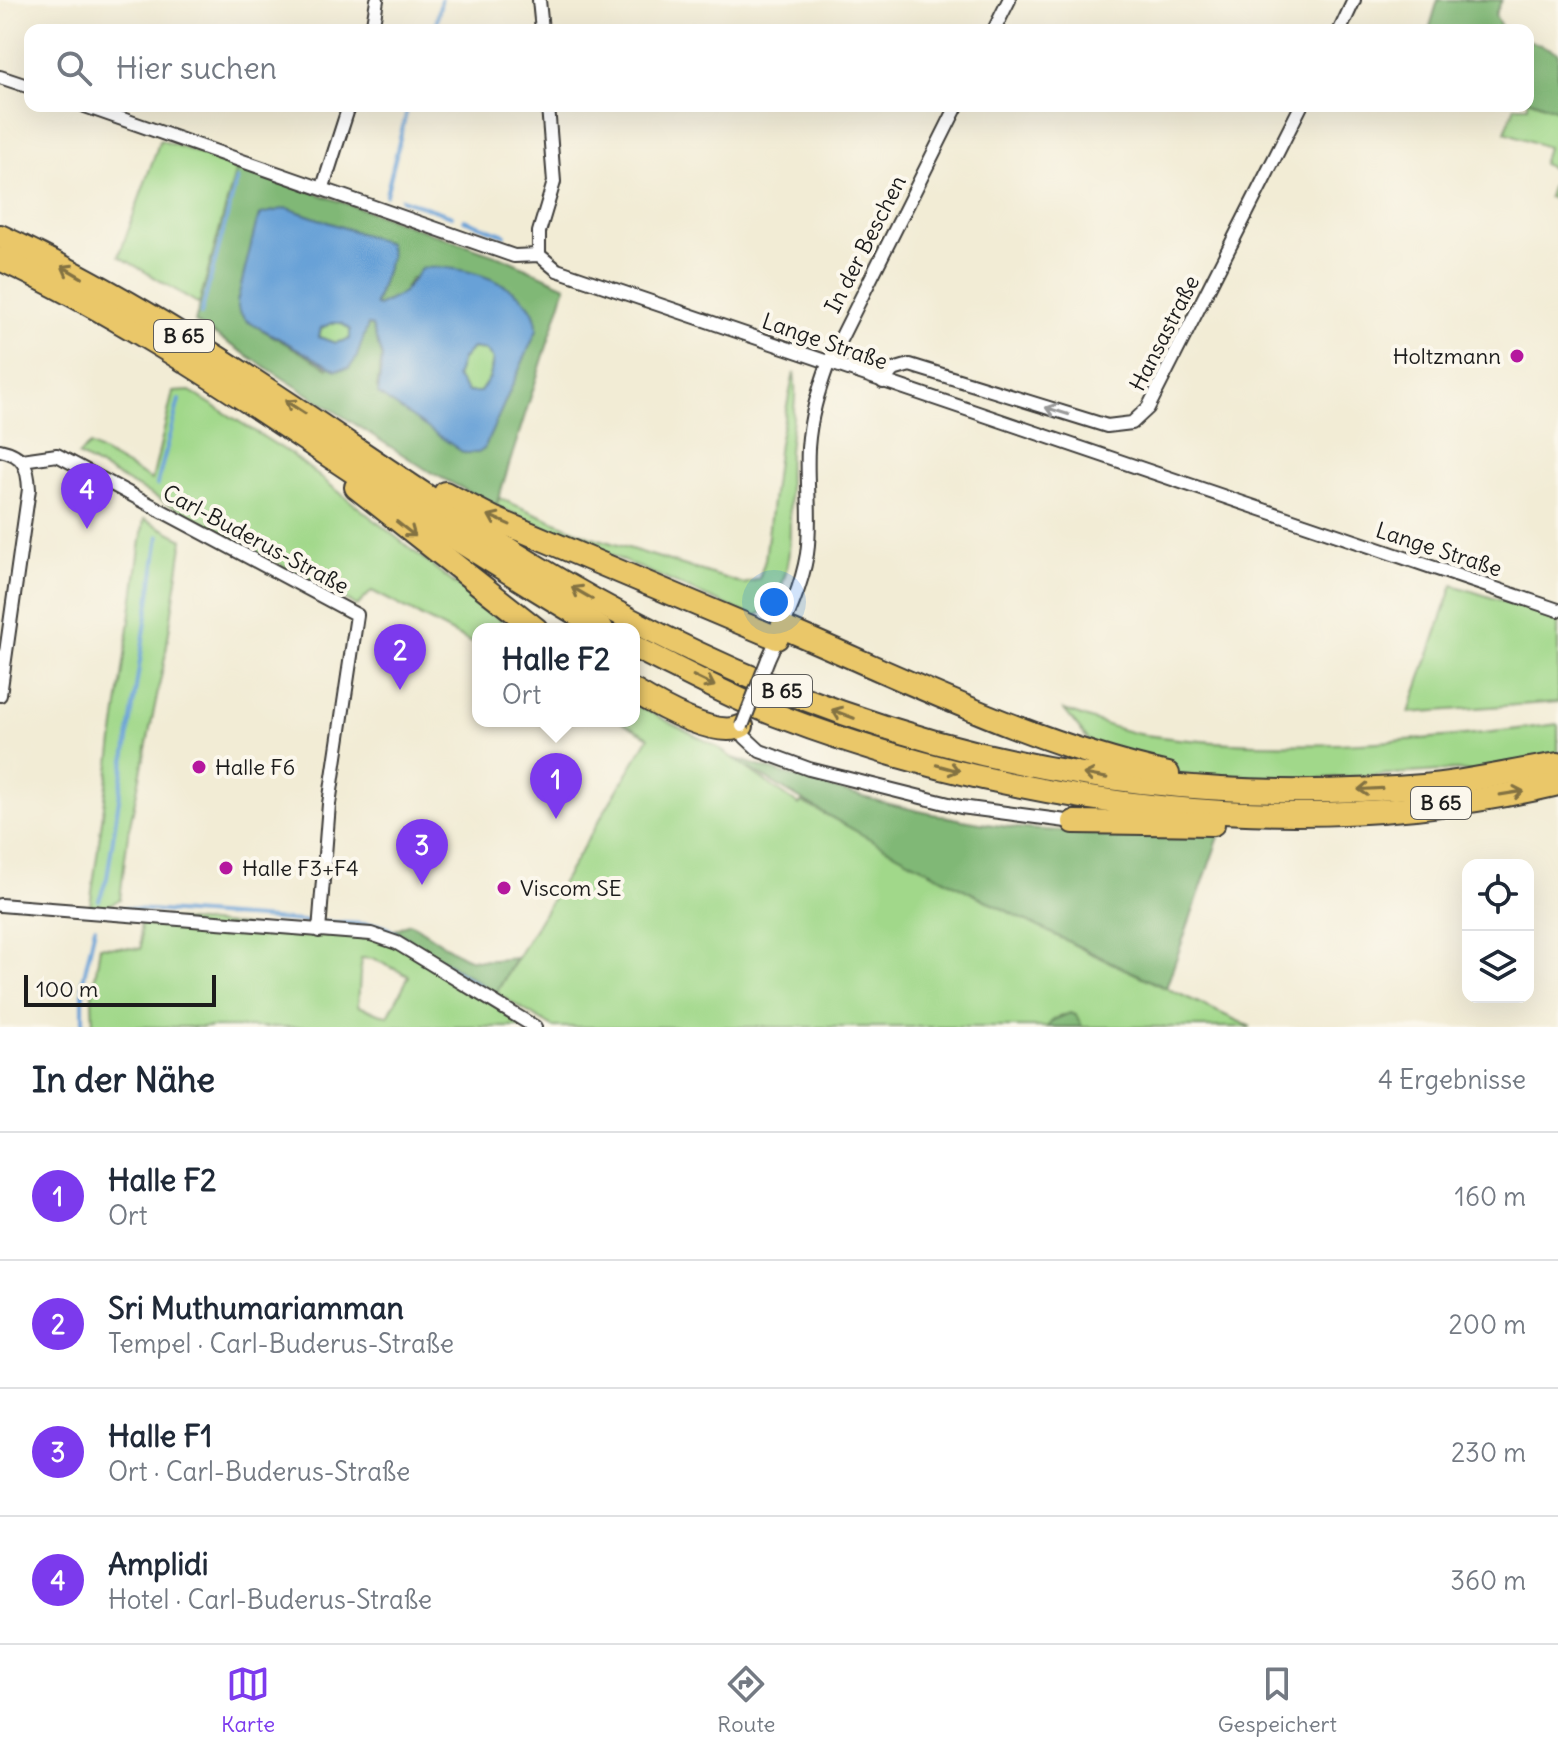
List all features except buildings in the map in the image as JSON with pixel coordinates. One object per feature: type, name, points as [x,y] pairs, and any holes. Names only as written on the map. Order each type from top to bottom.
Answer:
[{"type":"highway","name":"B 65","points":[[0,236],[49,259],[174,329],[360,449],[484,534],[636,623]]},
{"type":"highway","name":"B 65","points":[[0,259],[82,301],[232,390],[528,585],[592,623]]},
{"type":"highway","points":[[305,440],[385,512],[528,623]]},
{"type":"highway","points":[[360,449],[495,519],[1036,737],[1104,759],[1256,791]]},
{"type":"highway","name":"B 65","points":[[640,625],[717,664],[802,699],[914,738],[1027,765],[1127,782],[1256,791],[1427,786],[1558,764]]},
{"type":"highway","name":"B 65","points":[[640,650],[775,714],[891,753],[977,776],[1110,800],[1192,809],[1323,812],[1457,802],[1558,784]]},
{"type":"highway","points":[[640,694],[712,729],[728,731],[742,726]]},
{"type":"highway","points":[[1074,822],[1215,824],[1323,812]]},
{"type":"street","points":[[373,24],[377,0]]},
{"type":"street","points":[[539,0],[541,24]]},
{"type":"street","points":[[997,24],[1009,0]]},
{"type":"street","points":[[1343,24],[1354,0]]},
{"type":"street","points":[[0,77],[24,85]]},
{"type":"street","name":"Lange Straße","points":[[103,112],[514,256],[539,255],[557,270],[1558,610]]},
{"type":"street","points":[[323,187],[347,112]]},
{"type":"street","points":[[539,255],[539,232],[554,182],[548,112]]},
{"type":"street","name":"In der Beschen","points":[[742,726],[780,633],[806,557],[810,426],[828,364],[954,112]]},
{"type":"street","name":"Hansastraße","points":[[883,382],[893,370],[910,365],[1107,426],[1132,423],[1148,408],[1298,112]]},
{"type":"street","points":[[0,450],[22,460],[28,469],[29,489],[0,695]]},
{"type":"street","name":"Carl-Buderus-Straße","points":[[22,460],[57,455],[357,615],[329,804],[319,931]]},
{"type":"street","points":[[742,726],[745,737],[760,751],[860,784],[991,812],[1074,822]]},
{"type":"street","points":[[0,905],[387,939],[535,1027]]},
{"type":"green space","points":[[1438,0],[1502,0],[1495,15],[1500,24],[1431,24]]},
{"type":"green space","points":[[1534,42],[1558,52],[1558,110],[1534,101]]},
{"type":"green space","points":[[1534,101],[1558,110],[1558,201],[1548,197],[1557,170],[1542,164],[1547,147],[1505,132],[1513,112],[1534,112]]},
{"type":"green space","points":[[160,140],[237,166],[199,304],[119,256]]},
{"type":"green space","points":[[237,166],[504,258],[566,286],[496,506],[430,472],[195,322]],"holes":[[[287,208],[387,243],[391,256],[375,305],[378,307],[403,293],[411,278],[537,330],[464,453],[377,388],[382,357],[372,326],[368,324],[328,368],[247,321],[239,312]]]},
{"type":"green space","points":[[341,323],[351,330],[350,339],[335,343],[319,337],[321,328]]},
{"type":"green space","points":[[472,348],[485,350],[493,359],[490,377],[480,392],[468,392],[456,377],[462,359]]},
{"type":"green space","points":[[794,373],[795,403],[788,472],[790,543],[787,567],[781,588],[770,605],[754,617],[496,506],[499,498],[589,536],[744,584],[759,579],[765,560],[779,443]]},
{"type":"green space","points":[[190,391],[291,454],[504,623],[472,623],[472,643],[372,591],[357,606],[78,455],[90,445],[152,480],[173,392]]},
{"type":"green space","points":[[144,519],[183,539],[165,658],[128,834],[120,899],[106,907],[90,906]]},
{"type":"green space","points":[[1453,585],[1558,619],[1558,702],[1409,713]]},
{"type":"green space","points":[[640,707],[714,745],[799,805],[802,802],[1088,952],[1251,1027],[1082,1027],[1076,1015],[1061,1015],[1047,1027],[553,1027],[496,993],[649,737],[631,727],[640,727]]},
{"type":"green space","points":[[1064,710],[1145,735],[1248,744],[1404,740],[1558,724],[1558,764],[1487,776],[1457,770],[1314,779],[1186,775],[1104,759]]},
{"type":"green space","points":[[733,758],[878,801],[989,824],[1076,831],[1222,828],[1166,988],[946,880],[838,821]]},
{"type":"green space","points":[[140,917],[386,938],[531,1027],[93,1027],[92,997],[100,946],[141,949]],"holes":[[[361,958],[374,959],[409,976],[388,1016],[358,1006]]]},
{"type":"green space","points":[[409,923],[470,959],[516,958],[496,993],[395,930]]},
{"type":"green space","points":[[1070,1013],[1076,1015],[1082,1027],[1047,1027],[1053,1020]]},
{"type":"water","points":[[287,208],[388,243],[391,256],[375,304],[378,306],[403,293],[421,269],[436,268],[455,269],[494,280],[525,301],[534,314],[537,330],[484,449],[478,453],[464,453],[378,394],[382,357],[372,326],[368,325],[356,359],[349,368],[336,370],[247,321],[239,312],[237,302],[261,214]],"holes":[[[341,323],[350,330],[350,339],[335,343],[319,337],[321,328]],[[472,348],[485,350],[493,359],[490,377],[480,392],[468,392],[456,377],[462,359]]]},
{"type":"waterway","points":[[436,24],[441,0]]},
{"type":"waterway","points":[[386,195],[407,112]]},
{"type":"waterway","points":[[201,314],[237,179]]},
{"type":"waterway","points":[[401,199],[452,216]]},
{"type":"waterway","points":[[464,220],[505,235]]},
{"type":"waterway","points":[[157,485],[179,400]]},
{"type":"waterway","points":[[99,900],[107,878],[159,536]]},
{"type":"waterway","points":[[121,908],[314,922]]},
{"type":"waterway","points":[[325,922],[382,925],[481,987]]},
{"type":"waterway","points":[[83,1027],[83,981],[95,927]]},
{"type":"place","name":"Holtzmann","points":[[1517,356]]},
{"type":"place","name":"Amplidi","points":[[87,529]]},
{"type":"place","name":"Sri Muthumariamman","points":[[400,690]]},
{"type":"place","name":"Halle F6","points":[[199,767]]},
{"type":"place","name":"Halle F2","points":[[556,819]]},
{"type":"place","name":"Halle F3+F4","points":[[226,868]]},
{"type":"place","name":"Halle F1","points":[[422,885]]},
{"type":"place","name":"Viscom SE","points":[[504,888]]}]
